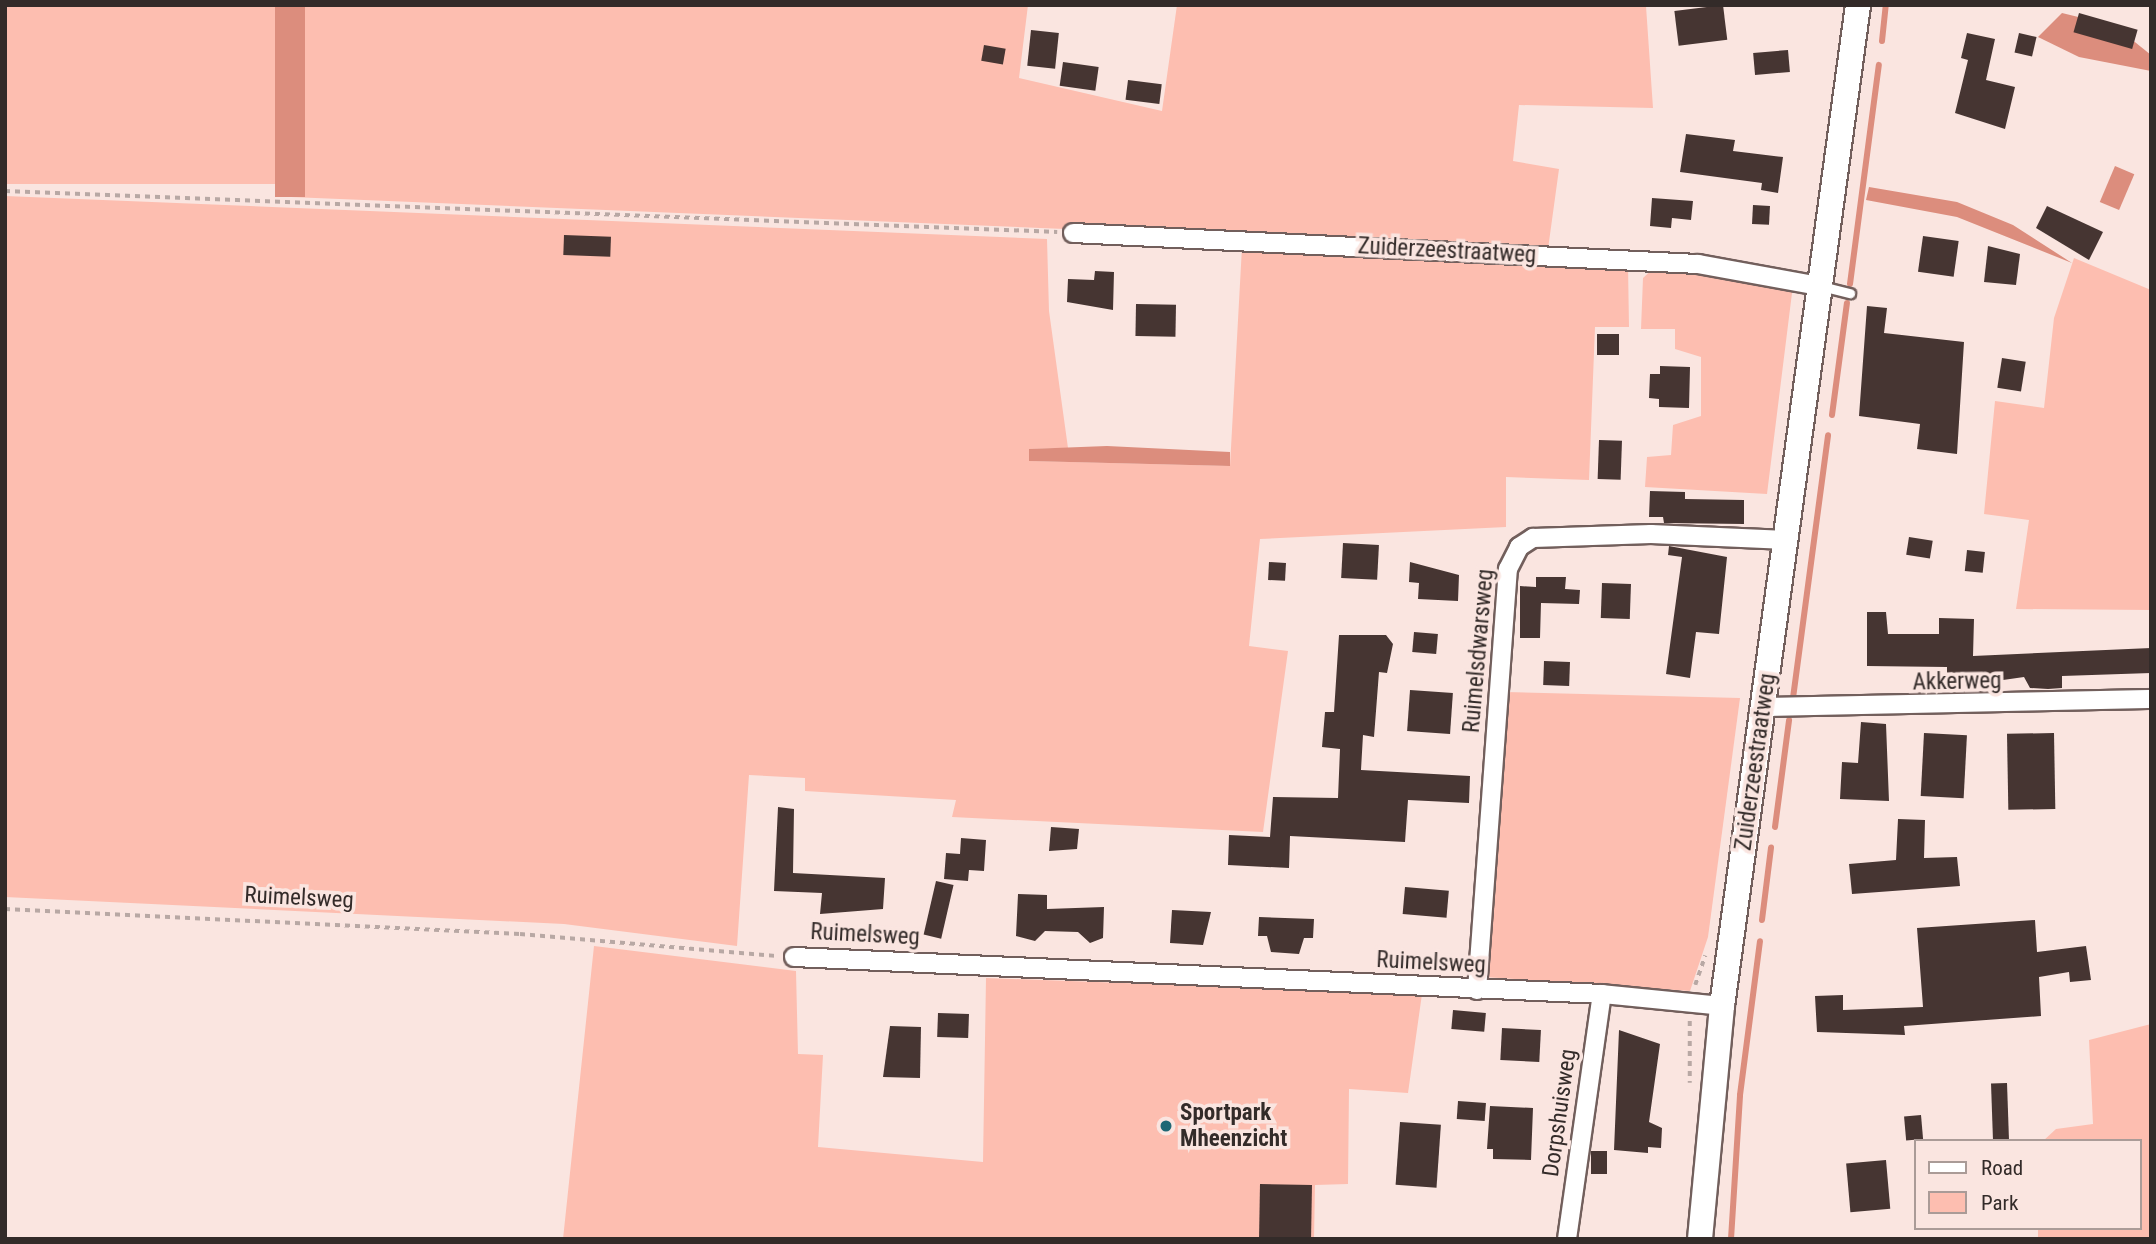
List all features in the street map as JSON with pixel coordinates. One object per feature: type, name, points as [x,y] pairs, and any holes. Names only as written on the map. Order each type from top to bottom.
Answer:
[{"type":"main road","name":"Zuiderzeestraatweg","points":[[1700,1239],[1722,1006],[1858,5]]},
{"type":"street","name":"Zuiderzeestraatweg","points":[[1073,233],[1698,264],[1819,286]]},
{"type":"street","name":"Ruimelsdwarsweg","points":[[1477,990],[1508,569],[1519,547],[1533,538],[1638,534],[1787,540]]},
{"type":"street","name":"Akkerweg","points":[[1763,707],[1981,708],[2151,699]]},
{"type":"street","name":"Ruimelsweg","points":[[794,957],[1601,994],[1722,1006]]},
{"type":"street","name":"Dorpshuisweg","points":[[1567,1239],[1601,994]]},
{"type":"lane","points":[[1819,286],[1850,293]]},
{"type":"path","points":[[5,191],[1073,233]]},
{"type":"path","name":"Ruimelsweg","points":[[5,909],[520,934],[794,957]]},
{"type":"green space","points":[[5,5],[275,5],[275,184],[5,184]]},
{"type":"green space","points":[[305,5],[1028,5],[1019,78],[1162,111],[1177,5],[1640,5],[1646,6],[1653,108],[1519,105],[1513,161],[1559,169],[1548,249],[291,197]]},
{"type":"green space","points":[[5,196],[1047,239],[1049,311],[1068,448],[1030,449],[1030,461],[1230,466],[1242,247],[1628,265],[1629,327],[1595,327],[1589,480],[1506,477],[1506,527],[1260,539],[1249,646],[1288,651],[1263,832],[952,817],[956,800],[805,791],[805,778],[749,775],[737,946],[564,924],[5,897]]},
{"type":"green space","points":[[2074,258],[2151,290],[2151,610],[2016,609],[2029,520],[1984,514],[1995,401],[2044,408],[2054,318]]},
{"type":"green space","points":[[1657,265],[1793,285],[1767,494],[1645,487],[1647,457],[1671,455],[1673,425],[1701,416],[1701,357],[1675,349],[1675,329],[1641,329],[1643,278]]},
{"type":"green space","points":[[1506,692],[1740,698],[1708,937],[1690,991],[1484,977]]},
{"type":"green space","points":[[594,946],[796,971],[798,1054],[823,1055],[818,1147],[983,1162],[986,978],[1422,994],[1408,1093],[1349,1089],[1348,1184],[1315,1185],[1314,1239],[563,1239]]},
{"type":"green space","points":[[2151,1024],[2151,1239],[2038,1239],[2038,1230],[2142,1230],[2142,1139],[2045,1139],[2056,1129],[2093,1124],[2089,1040]]},
{"type":"shaded area","points":[[275,5],[305,5],[305,197],[275,197]]},
{"type":"shaded area","points":[[2062,13],[2115,26],[2151,55],[2151,71],[2079,57],[2038,37]]},
{"type":"shaded area","points":[[2115,166],[2134,174],[2119,210],[2100,202]]},
{"type":"shaded area","points":[[1869,187],[1957,202],[2013,225],[2072,263],[1957,217],[1866,200]]},
{"type":"shaded area","points":[[1107,446],[1230,452],[1230,466],[1029,461],[1029,449]]},
{"type":"building","points":[[1723,5],[1727,40],[1679,46],[1674,11]]},
{"type":"building","points":[[2079,13],[2138,30],[2132,49],[2073,32]]},
{"type":"building","points":[[1031,30],[1059,33],[1055,69],[1027,66]]},
{"type":"building","points":[[1967,33],[1995,39],[1986,80],[2015,87],[2005,129],[1955,113],[1968,60],[1961,58]]},
{"type":"building","points":[[2019,33],[2037,37],[2032,57],[2015,52]]},
{"type":"building","points":[[984,45],[1006,49],[1003,65],[981,61]]},
{"type":"building","points":[[1788,50],[1790,72],[1755,75],[1753,53]]},
{"type":"building","points":[[1063,62],[1099,67],[1095,91],[1060,86]]},
{"type":"building","points":[[1128,80],[1162,84],[1159,104],[1126,100]]},
{"type":"building","points":[[1686,134],[1735,140],[1733,151],[1783,157],[1778,193],[1761,190],[1762,183],[1680,172]]},
{"type":"building","points":[[1652,198],[1693,201],[1691,220],[1672,218],[1671,228],[1650,226]]},
{"type":"building","points":[[1753,205],[1770,206],[1769,225],[1752,224]]},
{"type":"building","points":[[2047,206],[2103,232],[2089,260],[2036,228]]},
{"type":"building","points":[[564,235],[611,237],[610,257],[563,255]]},
{"type":"building","points":[[1923,236],[1959,241],[1954,277],[1918,272]]},
{"type":"building","points":[[1988,246],[2020,254],[2016,285],[1984,282]]},
{"type":"building","points":[[1095,271],[1114,272],[1113,310],[1067,302],[1068,279],[1094,280]]},
{"type":"building","points":[[1136,304],[1176,305],[1175,337],[1135,336]]},
{"type":"building","points":[[1867,306],[1887,308],[1884,333],[1964,342],[1957,454],[1917,449],[1920,424],[1859,416]]},
{"type":"building","points":[[1597,334],[1619,334],[1619,355],[1597,355]]},
{"type":"building","points":[[2002,358],[2026,362],[2021,391],[1997,388]]},
{"type":"building","points":[[1660,366],[1690,367],[1689,408],[1659,407],[1659,399],[1649,398],[1650,374],[1660,374]]},
{"type":"building","points":[[1599,440],[1622,441],[1621,480],[1598,479]]},
{"type":"building","points":[[1650,491],[1685,492],[1685,499],[1744,500],[1744,524],[1664,523],[1663,517],[1649,517]]},
{"type":"building","points":[[1909,537],[1933,541],[1930,559],[1906,555]]},
{"type":"building","points":[[1343,543],[1379,545],[1377,580],[1341,578]]},
{"type":"building","points":[[1669,546],[1727,557],[1719,634],[1696,632],[1690,678],[1666,674],[1682,557],[1668,555]]},
{"type":"building","points":[[1967,550],[1985,552],[1983,573],[1965,571]]},
{"type":"building","points":[[1269,562],[1286,563],[1285,581],[1268,580]]},
{"type":"building","points":[[1410,562],[1459,575],[1458,601],[1418,599],[1419,583],[1409,582]]},
{"type":"building","points":[[1536,577],[1566,577],[1565,589],[1580,590],[1579,604],[1541,603],[1540,638],[1520,638],[1520,586],[1536,587]]},
{"type":"building","points":[[1602,583],[1631,584],[1630,619],[1601,618]]},
{"type":"building","points":[[1867,612],[1886,612],[1888,634],[1939,634],[1939,618],[1974,619],[1973,656],[2151,648],[2151,673],[2062,676],[2062,688],[2030,688],[2024,677],[1947,688],[1947,667],[1867,666]]},
{"type":"building","points":[[1414,632],[1438,634],[1436,654],[1412,652]]},
{"type":"building","points":[[1339,635],[1386,635],[1393,644],[1387,673],[1379,672],[1374,737],[1363,735],[1361,770],[1470,776],[1469,803],[1408,800],[1405,842],[1290,836],[1289,868],[1228,865],[1229,835],[1270,837],[1273,797],[1338,798],[1340,749],[1322,747],[1325,712],[1334,712]]},
{"type":"building","points":[[1544,661],[1570,662],[1569,686],[1543,685]]},
{"type":"building","points":[[1410,690],[1453,693],[1450,734],[1407,731]]},
{"type":"building","points":[[1861,722],[1886,724],[1889,801],[1840,799],[1842,762],[1858,763]]},
{"type":"building","points":[[1924,733],[1967,735],[1964,798],[1921,796]]},
{"type":"building","points":[[2054,733],[2055,809],[2008,810],[2007,734]]},
{"type":"building","points":[[778,807],[794,809],[793,873],[885,878],[883,909],[820,914],[822,893],[774,891]]},
{"type":"building","points":[[1898,819],[1925,820],[1924,858],[1957,857],[1960,886],[1852,894],[1849,864],[1896,860]]},
{"type":"building","points":[[1051,827],[1079,829],[1077,849],[1049,851]]},
{"type":"building","points":[[961,838],[986,840],[984,871],[969,870],[968,881],[944,879],[946,853],[960,854]]},
{"type":"building","points":[[936,881],[954,885],[941,939],[924,935]]},
{"type":"building","points":[[1405,887],[1449,891],[1446,918],[1403,914]]},
{"type":"building","points":[[1018,894],[1047,895],[1047,909],[1104,907],[1103,938],[1090,943],[1078,932],[1045,931],[1035,941],[1016,936]]},
{"type":"building","points":[[1172,910],[1211,912],[1203,945],[1170,943]]},
{"type":"building","points":[[1259,917],[1314,919],[1313,938],[1304,938],[1299,954],[1271,952],[1267,936],[1258,936]]},
{"type":"building","points":[[2035,920],[2037,952],[2086,946],[2091,980],[2070,982],[2069,972],[2039,977],[2041,1016],[1904,1026],[1905,1035],[1817,1032],[1815,996],[1843,995],[1843,1010],[1923,1007],[1917,928]]},
{"type":"building","points":[[1453,1010],[1486,1013],[1484,1032],[1451,1029]]},
{"type":"building","points":[[938,1013],[969,1014],[968,1038],[937,1037]]},
{"type":"building","points":[[890,1026],[921,1027],[920,1078],[883,1077]]},
{"type":"building","points":[[1502,1028],[1541,1030],[1539,1062],[1500,1060]]},
{"type":"building","points":[[1619,1030],[1660,1044],[1649,1122],[1662,1128],[1661,1148],[1648,1147],[1648,1153],[1614,1150]]},
{"type":"building","points":[[2007,1083],[2009,1139],[1993,1139],[1991,1084]]},
{"type":"building","points":[[1458,1101],[1486,1103],[1485,1121],[1457,1119]]},
{"type":"building","points":[[1490,1106],[1533,1108],[1531,1160],[1493,1159],[1493,1149],[1487,1149]]},
{"type":"building","points":[[1921,1115],[1923,1139],[1906,1140],[1904,1116]]},
{"type":"building","points":[[1400,1122],[1441,1125],[1437,1188],[1396,1185]]},
{"type":"building","points":[[1591,1151],[1607,1151],[1607,1174],[1591,1174]]},
{"type":"building","points":[[1886,1160],[1890,1209],[1850,1212],[1846,1163]]},
{"type":"building","points":[[1260,1184],[1312,1185],[1311,1239],[1259,1239]]},
{"type":"waterway","points":[[1882,41],[1886,5]]},
{"type":"waterway","points":[[1850,284],[1879,65]]},
{"type":"waterway","points":[[1832,415],[1847,303]]},
{"type":"waterway","points":[[1793,698],[1828,435]]},
{"type":"waterway","points":[[1775,827],[1789,720]]},
{"type":"waterway","points":[[1762,920],[1771,848]]},
{"type":"waterway","points":[[1731,1239],[1740,1095],[1760,941]]},
{"type":"place","name":"Sportpark Mheenzicht","points":[[1166,1126]]}]
